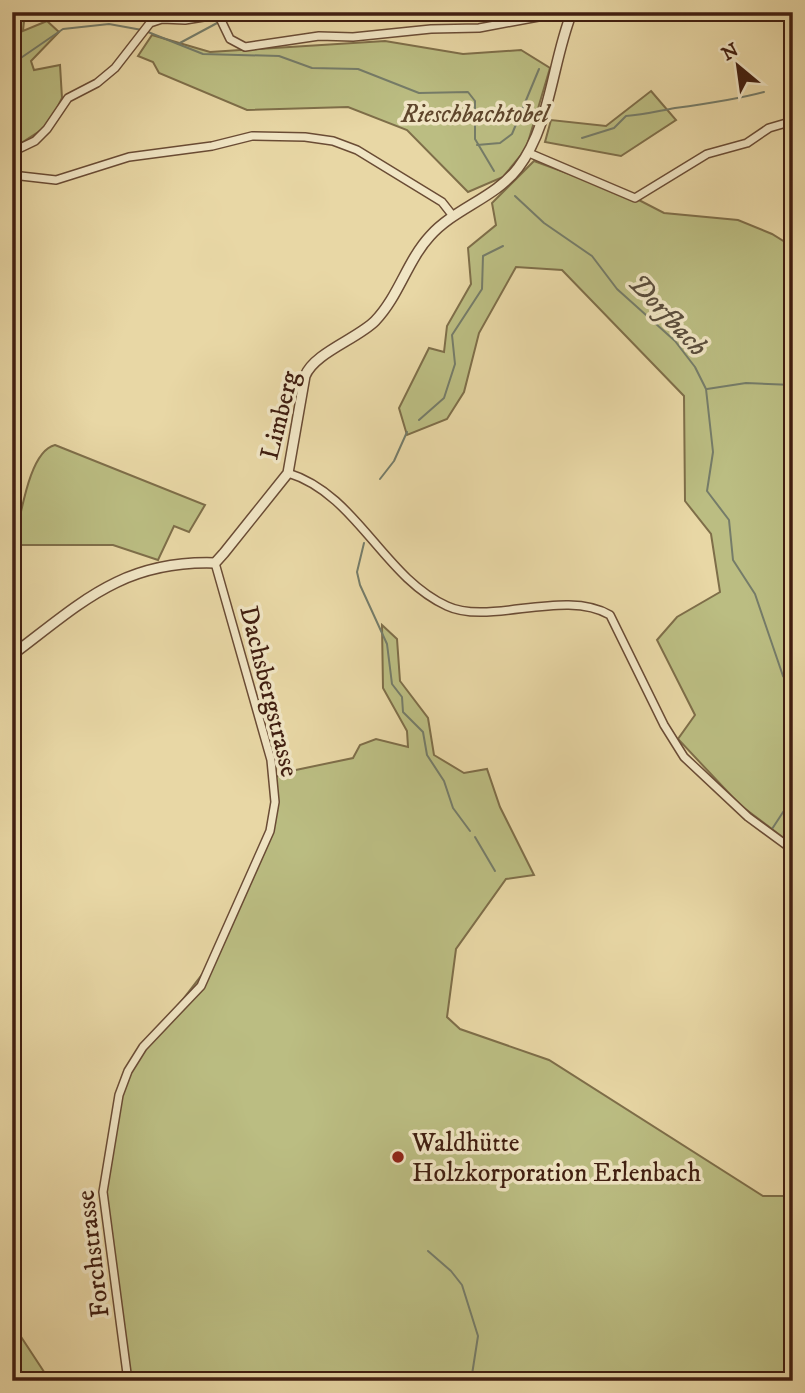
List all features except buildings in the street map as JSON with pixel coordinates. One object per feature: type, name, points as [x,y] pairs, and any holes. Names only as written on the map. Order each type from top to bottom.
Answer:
[{"type":"street","points":[[12,152],[35,141],[47,129],[68,98],[107,76],[124,59],[146,26],[162,19],[218,18],[233,42],[245,47],[308,37],[353,37],[431,29],[479,28],[560,13],[571,14],[529,153],[635,198],[707,154],[747,143],[766,130],[793,121]]},
{"type":"street","points":[[12,175],[57,180],[128,157],[212,146],[252,136],[305,137],[333,141],[357,150],[442,202],[453,216]]},
{"type":"street","name":"Limberg","points":[[215,563],[288,473],[307,371],[376,320],[428,237],[453,216],[508,181],[529,153]]},
{"type":"street","points":[[288,473],[326,494],[403,573],[449,608],[468,611],[576,605],[596,607],[610,615],[669,735],[684,757],[755,823],[793,850]]},
{"type":"street","points":[[12,655],[93,593],[121,579],[171,568],[215,563]]},
{"type":"street","name":"Dachsbergstrasse","points":[[215,563],[271,760],[275,802],[270,831]]},
{"type":"street","name":"Forchstrasse","points":[[128,1381],[103,1192],[119,1095],[128,1071],[143,1047],[201,986],[270,831]]},
{"type":"green space","points":[[12,12],[25,12],[23,31],[47,21],[59,32],[31,61],[34,70],[60,65],[62,98],[49,125],[12,149]]},
{"type":"green space","name":"Rieschbachtobel","points":[[152,35],[210,52],[385,41],[463,54],[521,50],[550,68],[526,149],[503,177],[468,192],[407,130],[348,107],[247,110],[159,73],[153,62],[138,56]]},
{"type":"green space","points":[[651,91],[676,120],[621,156],[545,142],[551,120],[606,126]]},
{"type":"green space","points":[[534,161],[635,198],[664,213],[738,220],[772,234],[793,247],[793,845],[740,805],[678,739],[695,715],[657,640],[677,617],[720,592],[711,534],[685,501],[684,396],[562,270],[516,267],[479,333],[464,392],[447,419],[407,435],[399,408],[429,348],[444,352],[447,326],[471,284],[468,248],[496,225],[492,203]]},
{"type":"green space","points":[[55,445],[205,505],[189,532],[174,526],[158,560],[113,545],[20,545],[15,539],[32,471],[46,450]]},
{"type":"green space","points":[[382,625],[397,639],[400,681],[428,718],[434,755],[464,773],[487,769],[500,807],[534,875],[506,879],[456,949],[447,1017],[460,1029],[549,1060],[763,1196],[785,1196],[793,1191],[793,1381],[128,1381],[104,1170],[128,1071],[210,964],[270,831],[273,778],[291,771],[353,758],[360,745],[376,739],[408,747],[407,731],[383,688]]},
{"type":"green space","points":[[12,1323],[50,1381],[12,1381]]},
{"type":"waterway","points":[[225,20],[239,12]]},
{"type":"waterway","points":[[178,44],[219,22]]},
{"type":"waterway","name":"Dorfbach","points":[[12,64],[63,29],[109,24],[142,30]]},
{"type":"waterway","name":"Dorfbach","points":[[148,32],[203,54],[279,56],[312,68],[358,69],[419,93],[468,92],[475,101],[475,139],[494,171]]},
{"type":"waterway","points":[[477,145],[500,143],[512,134],[539,69]]},
{"type":"waterway","points":[[582,138],[614,128],[626,116],[720,102],[764,92]]},
{"type":"waterway","name":"Dorfbach","points":[[515,196],[544,223],[592,256],[617,289],[675,341],[695,367],[706,389],[713,452],[707,491],[729,520],[733,560],[755,594],[783,676],[793,688]]},
{"type":"waterway","points":[[419,420],[444,398],[455,364],[452,335],[482,289],[483,256],[503,246]]},
{"type":"waterway","points":[[707,389],[746,383],[793,385]]},
{"type":"waterway","points":[[380,479],[394,461],[407,432]]},
{"type":"waterway","points":[[364,543],[357,572],[360,585],[387,644],[392,684],[402,697],[403,712],[423,732],[427,755],[444,781],[453,808],[470,831]]},
{"type":"waterway","points":[[772,829],[789,803]]},
{"type":"waterway","points":[[475,837],[495,871]]},
{"type":"waterway","points":[[428,1251],[451,1271],[462,1285],[478,1336],[471,1381]]},
{"type":"place","name":"Waldhütte Holzkorporation Erlenbach","points":[[398,1157]]}]
